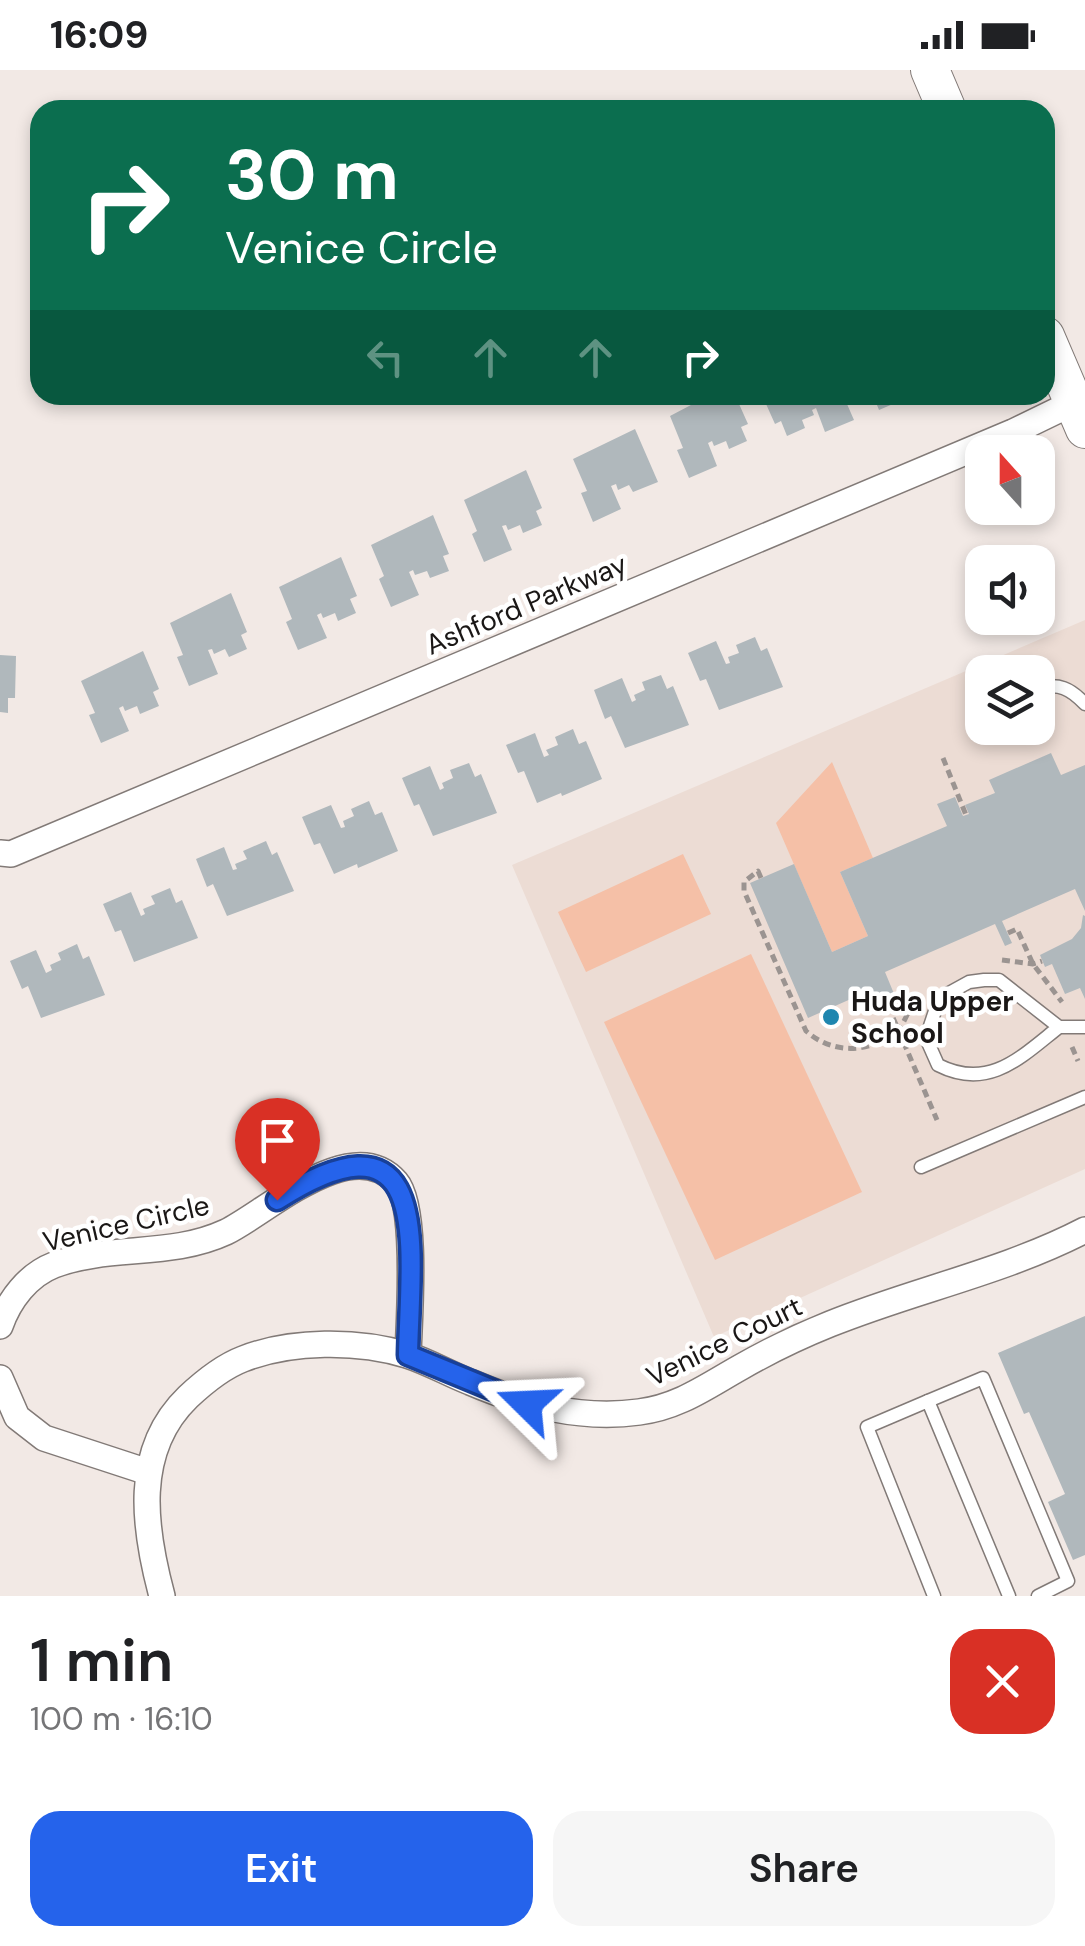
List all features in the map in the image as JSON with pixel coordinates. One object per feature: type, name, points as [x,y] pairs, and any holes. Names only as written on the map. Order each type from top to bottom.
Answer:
[{"type":"street","points":[[930,70],[944,100]]},
{"type":"street","points":[[1055,357],[1081,410]]},
{"type":"street","name":"Ashford Parkway","points":[[0,853],[11,854],[1013,432],[1081,410]]},
{"type":"street","name":"Venice Circle","points":[[0,1326],[28,1280],[53,1265],[202,1242],[230,1230],[301,1184],[341,1168],[374,1168],[397,1182],[406,1202],[410,1256],[408,1355]]},
{"type":"street","name":"Venice Court","points":[[162,1596],[146,1528],[148,1472],[158,1442],[179,1406],[208,1378],[243,1359],[284,1348],[367,1348],[408,1355],[527,1404],[586,1414],[665,1408],[827,1325],[933,1286],[1002,1268],[1085,1230]]},
{"type":"street","points":[[0,1378],[16,1417],[44,1438],[148,1472]]},
{"type":"lane","points":[[1055,685],[1072,690],[1085,704]]},
{"type":"lane","points":[[1059,1027],[999,980],[984,980],[949,992],[937,1005],[926,1038],[938,1066],[968,1076],[1002,1070],[1059,1027],[1085,1027]]},
{"type":"lane","points":[[921,1166],[1085,1097]]},
{"type":"lane","points":[[934,1596],[866,1427],[983,1378],[1068,1582]]},
{"type":"lane","points":[[928,1401],[1009,1596]]},
{"type":"lane","points":[[1038,1596],[1085,1575]]},
{"type":"path","points":[[943,758],[966,815]]},
{"type":"path","points":[[760,878],[758,872],[752,874],[744,882],[744,891],[786,976],[806,1032],[834,1049],[865,1046],[898,1030],[912,1002],[926,989]]},
{"type":"path","points":[[1008,933],[1017,929],[1033,964]]},
{"type":"path","points":[[987,962],[1042,961]]},
{"type":"path","points":[[888,1006],[938,1120]]},
{"type":"shaded area","name":"Huda Upper School","points":[[1085,620],[1085,1169],[714,1337],[512,865],[965,671],[965,745],[1055,745],[1055,655],[1003,655]]},
{"type":"shaded area","points":[[832,762],[873,858],[840,872],[868,936],[832,952],[776,823]]},
{"type":"shaded area","points":[[683,854],[711,914],[586,972],[558,912]]},
{"type":"shaded area","points":[[751,954],[862,1192],[715,1260],[604,1022]]},
{"type":"building","points":[[691,405],[739,405],[748,424],[741,427],[747,441],[729,449],[726,441],[714,446],[712,441],[708,443],[717,466],[689,478],[677,450],[683,448],[670,416]]},
{"type":"building","points":[[766,405],[847,405],[854,420],[825,432],[816,408],[812,410],[814,415],[802,420],[805,428],[787,436],[781,421],[775,424]]},
{"type":"building","points":[[635,429],[658,482],[633,492],[629,485],[618,490],[616,484],[611,486],[621,509],[593,522],[581,493],[587,491],[573,459]]},
{"type":"building","points":[[526,470],[542,508],[536,511],[542,525],[523,533],[520,525],[508,530],[506,525],[502,526],[512,550],[484,562],[464,500]]},
{"type":"building","points":[[433,515],[449,554],[443,556],[449,571],[430,578],[427,571],[415,575],[413,570],[409,572],[419,595],[391,607],[371,545]]},
{"type":"building","points":[[341,557],[357,596],[350,599],[356,613],[338,621],[335,613],[323,618],[321,613],[317,615],[327,638],[298,650],[286,622],[292,619],[279,587]]},
{"type":"building","points":[[231,593],[247,632],[241,635],[247,649],[229,657],[225,649],[214,654],[212,649],[208,650],[218,674],[189,686],[177,657],[183,655],[170,623]]},
{"type":"building","points":[[755,637],[761,651],[767,648],[783,687],[719,710],[706,679],[700,681],[688,653],[716,641],[726,664],[730,663],[728,657],[739,653],[736,645]]},
{"type":"building","points":[[143,651],[159,689],[153,692],[159,706],[140,714],[137,706],[125,711],[123,706],[119,708],[129,731],[101,743],[89,715],[95,713],[81,681]]},
{"type":"building","points":[[0,655],[16,656],[15,698],[8,698],[8,713],[0,712]]},
{"type":"building","points":[[661,675],[667,689],[673,686],[689,725],[625,748],[611,716],[605,719],[594,690],[622,678],[632,702],[636,700],[634,695],[645,690],[642,682]]},
{"type":"building","points":[[573,729],[579,744],[586,741],[602,779],[537,803],[524,771],[518,773],[506,745],[535,733],[544,757],[549,755],[546,750],[558,745],[555,737]]},
{"type":"building","points":[[1051,753],[1061,775],[1085,765],[1085,911],[1075,889],[1002,921],[1012,943],[1005,946],[995,924],[885,972],[897,1001],[879,1009],[871,990],[808,1018],[750,883],[794,864],[832,952],[868,936],[840,872],[947,826],[937,804],[955,797],[963,816],[969,814],[965,805],[995,793],[989,780]]},
{"type":"building","points":[[469,763],[475,777],[481,774],[497,813],[433,836],[402,778],[430,766],[440,790],[444,788],[442,783],[453,778],[450,770]]},
{"type":"building","points":[[369,801],[375,815],[382,812],[398,851],[334,874],[320,843],[314,845],[302,817],[331,805],[341,828],[345,827],[343,821],[354,816],[351,809]]},
{"type":"building","points":[[266,841],[272,855],[277,852],[294,891],[227,916],[213,884],[207,887],[196,859],[224,847],[233,870],[237,869],[235,864],[247,859],[243,851]]},
{"type":"building","points":[[170,888],[176,903],[182,900],[198,938],[134,962],[121,930],[115,932],[103,904],[131,892],[141,916],[145,914],[143,909],[155,904],[151,896]]},
{"type":"building","points":[[1083,915],[1085,999],[1080,988],[1065,994],[1052,964],[1045,967],[1040,955],[1072,939],[1081,928]]},
{"type":"building","points":[[77,944],[83,959],[89,956],[105,995],[41,1018],[28,986],[22,989],[10,961],[36,950],[46,973],[52,970],[50,965],[61,960],[58,953]]},
{"type":"building","points":[[1085,1316],[1085,1555],[1073,1560],[1048,1502],[1065,1494],[998,1353]]},
{"type":"place","name":"Huda Upper School","points":[[831,1017]]},
{"type":"route","points":[[277,1200],[301,1184],[341,1168],[374,1168],[397,1182],[406,1202],[410,1256],[408,1355],[527,1404]]}]
